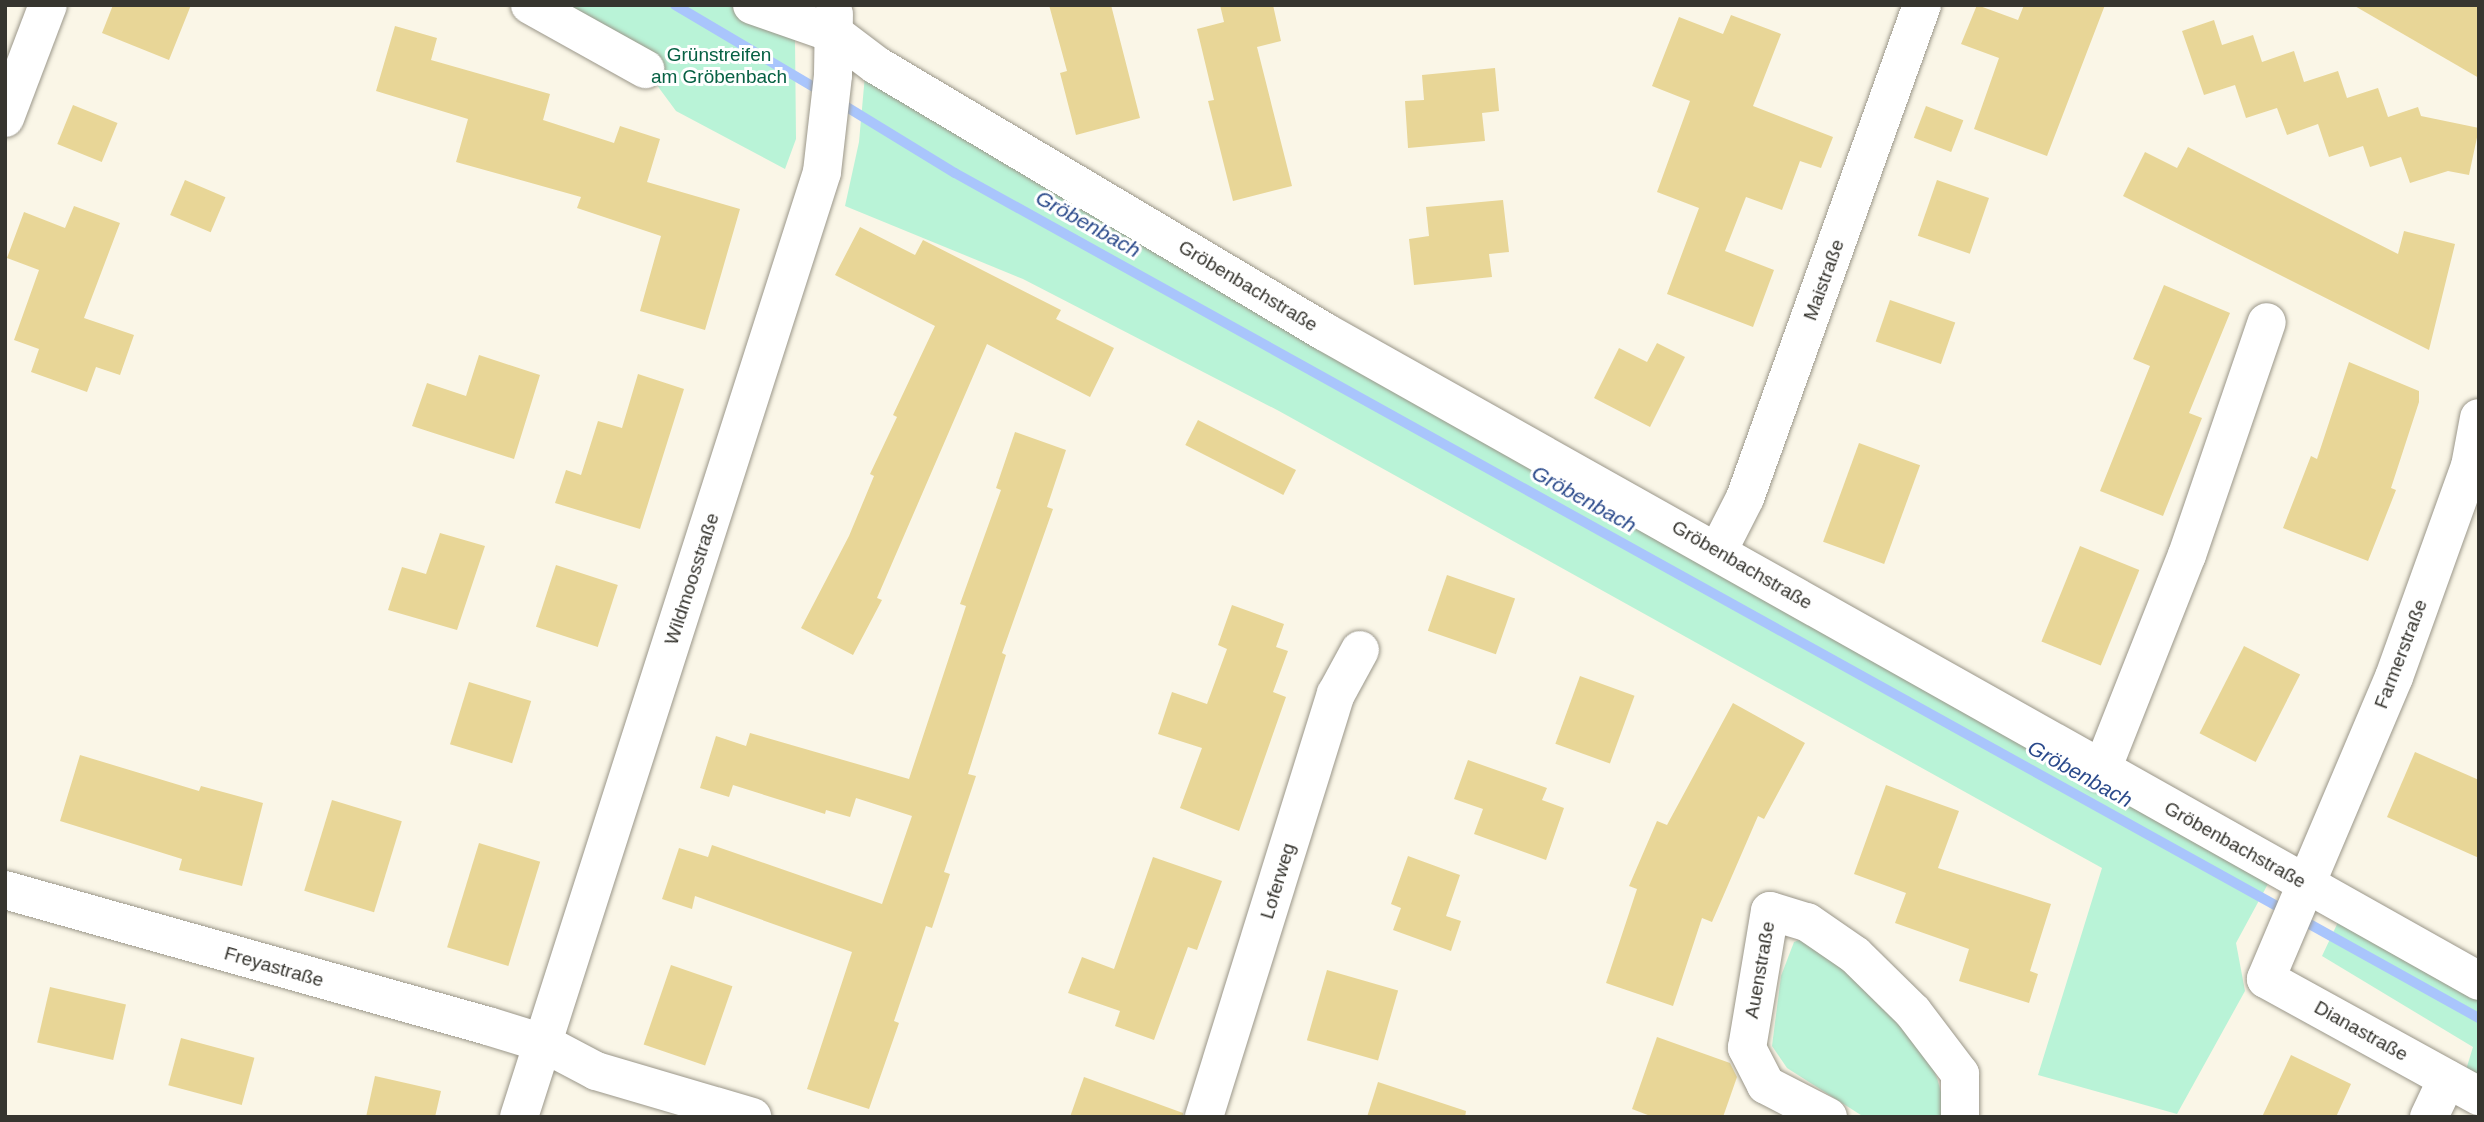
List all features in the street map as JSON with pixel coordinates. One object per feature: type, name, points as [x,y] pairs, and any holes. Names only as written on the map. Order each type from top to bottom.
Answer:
[{"type":"street","points":[[5,118],[48,5]]},
{"type":"street","points":[[530,5],[645,69]]},
{"type":"street","name":"Gröbenbachstraße","points":[[752,5],[834,20],[877,65],[1325,332],[1718,551],[2101,772],[2291,919],[2479,981]]},
{"type":"street","name":"Maistraße","points":[[1718,551],[1745,498],[1922,5]]},
{"type":"street","name":"Wildmoosstraße","points":[[519,1117],[817,185],[829,129],[834,20]]},
{"type":"street","points":[[2101,772],[2187,555],[2267,322]]},
{"type":"street","name":"Farmerstraße","points":[[2291,919],[2394,677],[2470,466],[2479,418]]},
{"type":"street","name":"Loferweg","points":[[1204,1117],[1336,694],[1360,650]]},
{"type":"street","name":"Freyastraße","points":[[5,890],[543,1044]]},
{"type":"street","name":"Auenstraße","points":[[1828,1117],[1766,1085],[1747,1048],[1770,911],[1807,922],[1855,955],[1913,1012],[1960,1074],[1960,1117]]},
{"type":"street","name":"Dianastraße","points":[[2291,919],[2266,979],[2463,1087]]},
{"type":"street","points":[[543,1044],[596,1072],[752,1117]]},
{"type":"street","points":[[2429,1117],[2463,1087]]},
{"type":"green space","name":"Grünstreifen am Gröbenbach","points":[[539,5],[732,5],[795,40],[796,139],[785,169],[676,111],[645,69]]},
{"type":"green space","points":[[865,75],[2269,882],[2236,943],[2245,991],[2177,1114],[2038,1075],[2102,868],[1279,411],[1023,279],[845,206],[859,142]]},
{"type":"green space","points":[[2340,918],[2479,995],[2479,1081],[2465,1073],[2473,1047],[2322,956]]},
{"type":"green space","points":[[1815,934],[1918,1035],[1937,1078],[1948,1117],[1864,1117],[1787,1068],[1772,1046],[1781,976],[1794,942]]},
{"type":"building","points":[[113,5],[191,5],[169,60],[102,33]]},
{"type":"building","points":[[1049,5],[1111,5],[1140,118],[1076,135],[1060,73],[1067,71]]},
{"type":"building","points":[[1220,5],[1273,5],[1281,41],[1257,47],[1292,186],[1233,201],[1208,101],[1214,100],[1197,29],[1224,22]]},
{"type":"building","points":[[1977,5],[2018,20],[2024,5],[2105,5],[2047,156],[1974,129],[1999,58],[1961,44]]},
{"type":"building","points":[[2353,5],[2479,5],[2479,78]]},
{"type":"building","points":[[1731,15],[1781,34],[1753,106],[1833,137],[1821,168],[1800,161],[1782,210],[1746,197],[1725,251],[1774,270],[1753,327],[1667,294],[1699,208],[1657,192],[1690,101],[1652,86],[1679,17],[1723,34]]},
{"type":"building","points":[[2214,20],[2222,45],[2253,35],[2262,62],[2294,51],[2304,82],[2338,71],[2347,98],[2378,88],[2388,117],[2418,107],[2421,116],[2479,128],[2469,175],[2448,171],[2410,183],[2401,157],[2370,167],[2363,146],[2329,157],[2318,124],[2287,135],[2277,108],[2246,118],[2235,85],[2204,95],[2182,31]]},
{"type":"building","points":[[395,26],[437,38],[431,60],[550,94],[543,120],[614,143],[620,126],[660,139],[647,182],[740,209],[705,330],[640,311],[661,236],[577,208],[581,197],[456,162],[468,119],[376,91]]},
{"type":"building","points":[[1495,68],[1499,111],[1482,113],[1485,141],[1408,148],[1405,101],[1424,100],[1422,75]]},
{"type":"building","points":[[73,105],[118,123],[102,162],[57,144]]},
{"type":"building","points":[[1926,106],[1963,120],[1951,152],[1914,138]]},
{"type":"building","points":[[2188,147],[2398,254],[2404,231],[2455,244],[2429,350],[2123,196],[2145,152],[2177,168]]},
{"type":"building","points":[[185,180],[226,197],[211,232],[170,215]]},
{"type":"building","points":[[1937,180],[1989,198],[1970,254],[1918,236]]},
{"type":"building","points":[[1503,200],[1509,252],[1489,254],[1492,277],[1414,285],[1409,239],[1429,236],[1426,207]]},
{"type":"building","points":[[74,206],[120,223],[84,318],[134,335],[120,375],[96,367],[87,392],[31,372],[39,349],[14,340],[39,270],[7,258],[24,212],[65,228]]},
{"type":"building","points":[[860,227],[915,255],[923,240],[1061,310],[1056,319],[1114,348],[1090,397],[987,344],[877,598],[882,600],[853,655],[801,628],[849,536],[874,476],[870,474],[897,417],[893,415],[935,326],[835,275]]},
{"type":"building","points":[[2164,285],[2230,313],[2189,413],[2202,418],[2163,516],[2100,491],[2150,366],[2133,359]]},
{"type":"building","points":[[1890,300],[1955,322],[1941,364],[1876,342]]},
{"type":"building","points":[[1657,343],[1685,357],[1650,427],[1594,398],[1619,348],[1647,362]]},
{"type":"building","points":[[479,355],[540,375],[514,459],[412,426],[427,383],[466,396]]},
{"type":"building","points":[[2349,362],[2419,391],[2419,402],[2391,488],[2396,490],[2368,561],[2283,528],[2311,456],[2317,459]]},
{"type":"building","points":[[638,374],[684,389],[640,529],[555,503],[566,470],[581,475],[598,421],[622,428]]},
{"type":"building","points":[[1198,420],[1296,470],[1283,495],[1185,445]]},
{"type":"building","points":[[1015,432],[1066,450],[1047,507],[1053,509],[1002,653],[1006,655],[968,774],[976,776],[944,872],[950,874],[932,928],[926,926],[894,1021],[899,1023],[869,1109],[807,1089],[852,952],[695,896],[692,909],[662,899],[679,848],[708,857],[712,845],[882,904],[912,816],[856,798],[850,817],[826,810],[825,814],[733,785],[729,797],[700,788],[716,736],[746,746],[750,733],[909,779],[966,606],[960,604],[1001,490],[996,488]]},
{"type":"building","points":[[1859,443],[1920,465],[1884,564],[1823,542]]},
{"type":"building","points":[[440,533],[485,546],[457,630],[388,610],[402,567],[426,574]]},
{"type":"building","points":[[2080,546],[2139,570],[2101,665],[2041,641]]},
{"type":"building","points":[[556,565],[618,585],[598,647],[536,627]]},
{"type":"building","points":[[1447,575],[1515,598],[1496,654],[1428,631]]},
{"type":"building","points":[[1232,605],[1284,624],[1276,647],[1288,651],[1273,692],[1286,697],[1239,831],[1180,808],[1202,748],[1158,734],[1172,692],[1207,704],[1227,649],[1218,645]]},
{"type":"building","points":[[2244,646],[2300,675],[2256,762],[2200,733]]},
{"type":"building","points":[[1580,676],[1635,696],[1610,763],[1555,744]]},
{"type":"building","points":[[469,682],[531,701],[512,763],[450,744]]},
{"type":"building","points":[[1733,703],[1805,743],[1764,819],[1758,816],[1712,922],[1702,918],[1673,1006],[1606,983],[1637,889],[1629,886],[1657,821],[1667,825]]},
{"type":"building","points":[[2415,752],[2479,780],[2479,858],[2387,817]]},
{"type":"building","points":[[80,755],[199,791],[201,786],[263,803],[242,886],[179,870],[182,859],[60,821]]},
{"type":"building","points":[[1468,760],[1547,788],[1542,800],[1564,808],[1546,860],[1474,834],[1483,809],[1454,799]]},
{"type":"building","points":[[1886,785],[1959,811],[1938,868],[2051,904],[2030,971],[2038,974],[2029,1003],[1959,981],[1969,949],[1895,923],[1906,893],[1854,874]]},
{"type":"building","points":[[332,800],[402,821],[374,912],[304,891]]},
{"type":"building","points":[[479,843],[540,862],[508,966],[447,947]]},
{"type":"building","points":[[1408,856],[1460,875],[1446,916],[1461,921],[1451,951],[1393,930],[1401,908],[1391,904]]},
{"type":"building","points":[[1153,857],[1222,881],[1197,950],[1188,947],[1154,1040],[1115,1026],[1120,1011],[1068,993],[1082,957],[1114,969]]},
{"type":"building","points":[[671,965],[732,986],[705,1066],[644,1044]]},
{"type":"building","points":[[1327,970],[1398,990],[1378,1061],[1307,1040]]},
{"type":"building","points":[[50,987],[126,1005],[113,1060],[37,1043]]},
{"type":"building","points":[[1657,1037],[1730,1063],[1737,1077],[1723,1117],[1653,1117],[1632,1109]]},
{"type":"building","points":[[181,1038],[254,1058],[242,1105],[168,1085]]},
{"type":"building","points":[[2291,1055],[2351,1084],[2336,1117],[2262,1117]]},
{"type":"building","points":[[375,1076],[441,1091],[435,1117],[366,1117]]},
{"type":"building","points":[[1084,1077],[1183,1113],[1183,1117],[1070,1117]]},
{"type":"building","points":[[1378,1082],[1466,1111],[1465,1117],[1367,1117]]},
{"type":"waterway","name":"Gröbenbach","points":[[675,5],[824,93]]},
{"type":"waterway","name":"Gröbenbach","points":[[837,101],[955,173],[2479,1018]]}]
